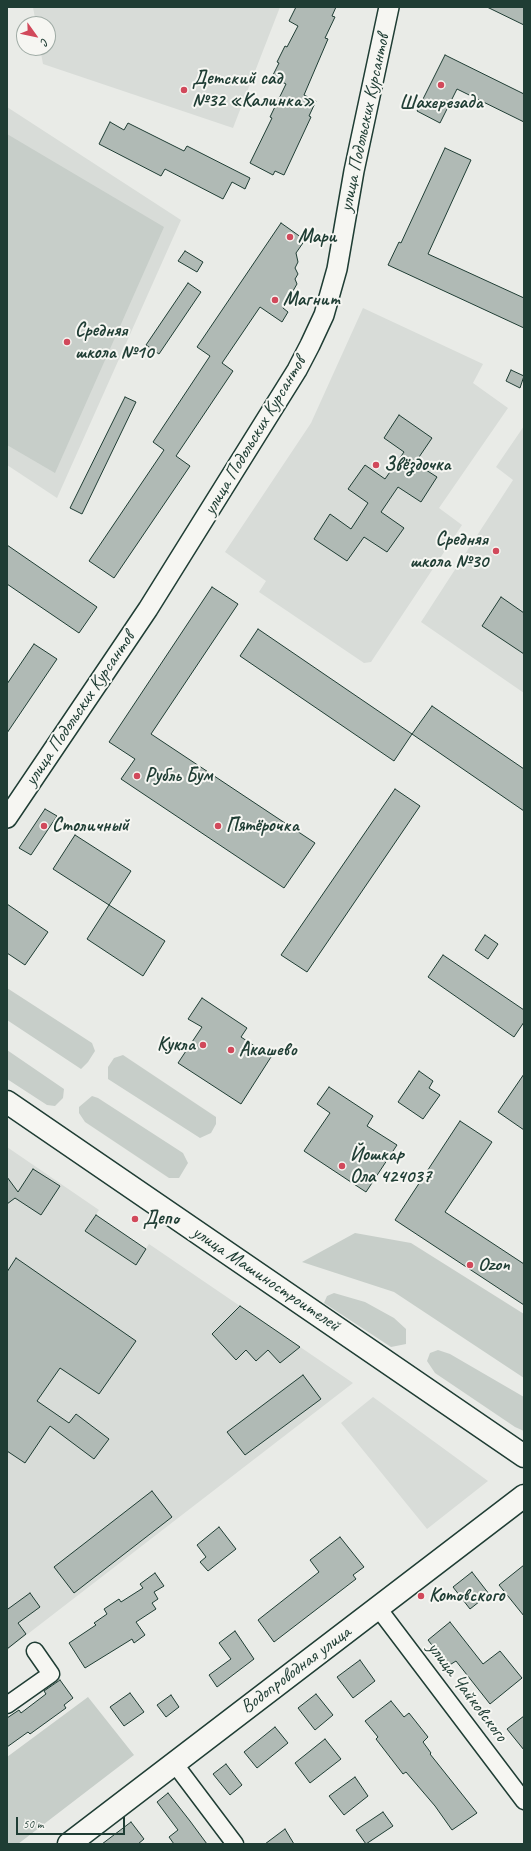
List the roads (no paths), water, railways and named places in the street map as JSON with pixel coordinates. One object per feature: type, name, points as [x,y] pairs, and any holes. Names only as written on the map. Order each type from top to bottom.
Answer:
[{"type":"main road","name":"улица Машиностроителей","points":[[7,1102],[524,1456]]},
{"type":"main road","name":"Водопроводная улица","points":[[69,1844],[524,1496]]},
{"type":"street","name":"улица Подольских Курсантов","points":[[7,818],[148,609],[293,377],[310,345],[324,315],[337,269],[354,171],[389,7]]},
{"type":"street","name":"улица Чайковского","points":[[378,1608],[524,1801]]},
{"type":"street","points":[[7,1705],[51,1674],[35,1651]]},
{"type":"street","points":[[174,1763],[235,1844]]},
{"type":"place","name":"Шахерезада","points":[[441,85]]},
{"type":"place","name":"Детский сад №32 «Калинка»","points":[[184,90]]},
{"type":"place","name":"Мари","points":[[290,237]]},
{"type":"place","name":"Магнит","points":[[275,300]]},
{"type":"place","name":"Средняя школа №10","points":[[67,342]]},
{"type":"place","name":"Звёздочка","points":[[376,465]]},
{"type":"place","name":"Средняя школа №30","points":[[496,551]]},
{"type":"place","name":"Рубль Бум","points":[[137,776]]},
{"type":"place","name":"Столичный","points":[[44,826]]},
{"type":"place","name":"Пятёрочка","points":[[218,826]]},
{"type":"place","name":"Кукла","points":[[203,1045]]},
{"type":"place","name":"Акашево","points":[[231,1050]]},
{"type":"place","name":"Йошкар Ола 424037","points":[[342,1166]]},
{"type":"place","name":"Депо","points":[[135,1219]]},
{"type":"place","name":"Ozon","points":[[470,1265]]},
{"type":"place","name":"Котовского","points":[[421,1596]]}]
